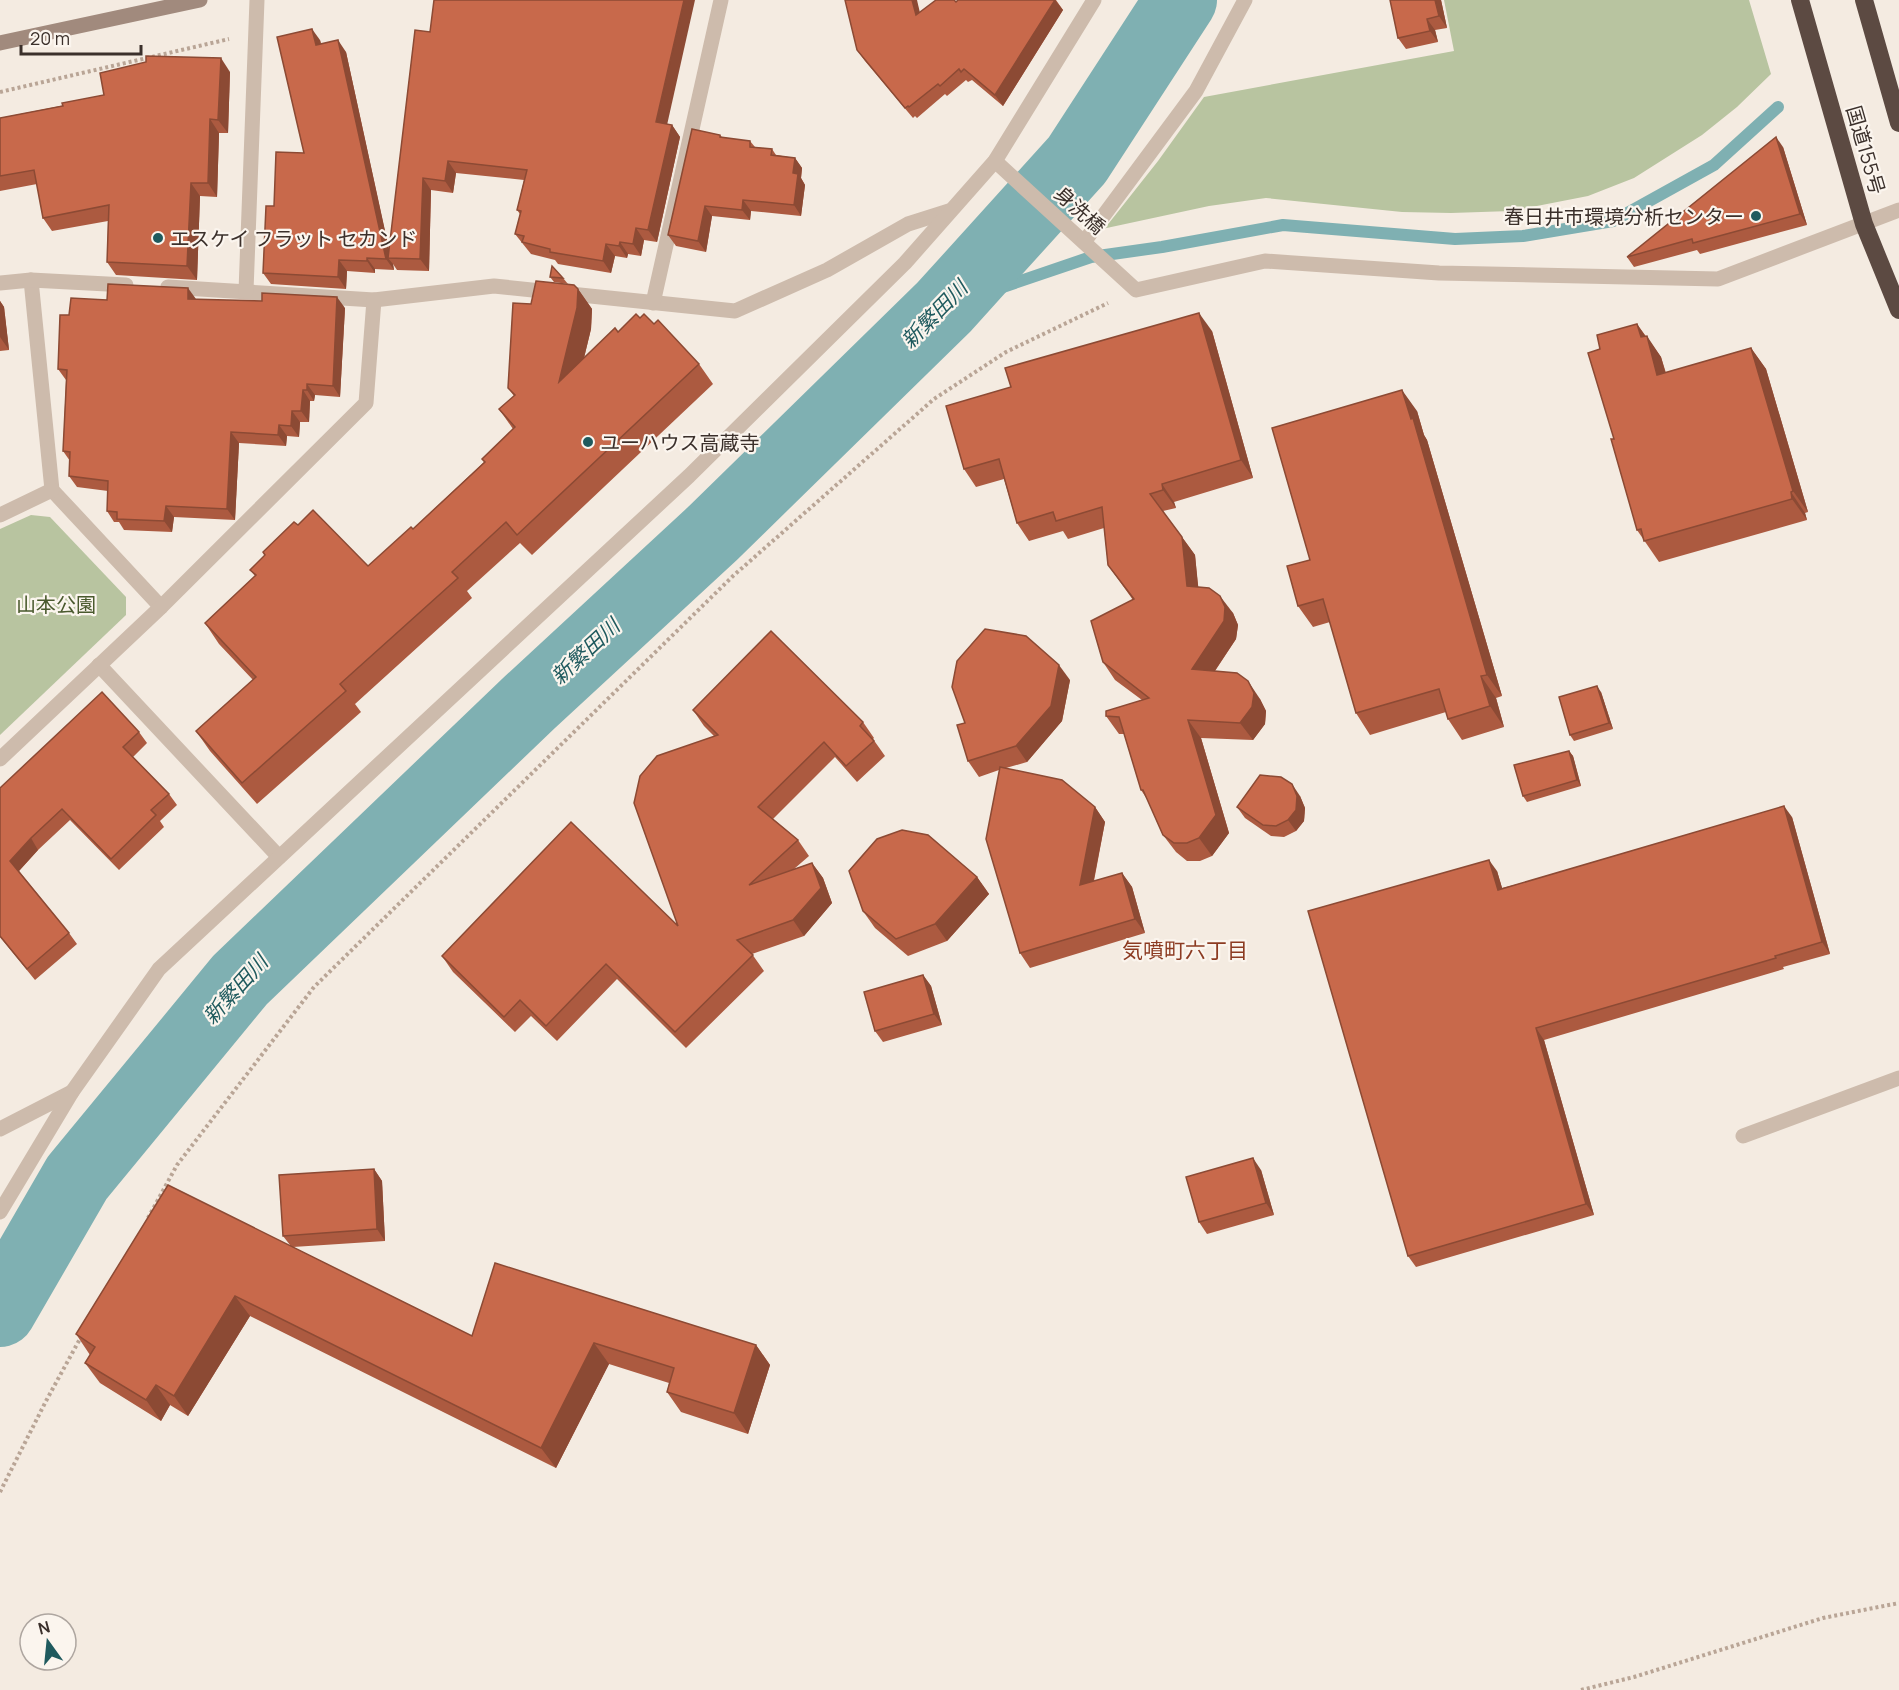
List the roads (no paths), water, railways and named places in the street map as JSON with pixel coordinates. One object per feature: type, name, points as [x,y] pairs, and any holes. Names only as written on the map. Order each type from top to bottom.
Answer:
[{"type":"highway","name":"国道155号","points":[[1800,0],[1864,224],[1899,310]]},
{"type":"highway","name":"国道155号","points":[[1864,0],[1899,123]]},
{"type":"main road","points":[[0,43],[200,0]]},
{"type":"street","points":[[246,291],[257,0]]},
{"type":"street","points":[[653,303],[721,0]]},
{"type":"street","points":[[0,1212],[72,1092],[159,969],[689,476],[904,263],[995,161],[1095,0]]},
{"type":"street","points":[[1084,242],[1196,90],[1245,0]]},
{"type":"street","name":"身洗橋","points":[[995,161],[1136,290],[1265,261],[1439,273],[1718,279],[1864,224]]},
{"type":"street","points":[[1864,224],[1899,210]]},
{"type":"street","points":[[0,283],[31,280],[374,300],[494,286],[735,311],[827,270],[908,224],[950,211]]},
{"type":"street","points":[[31,280],[52,490],[161,607]]},
{"type":"street","points":[[0,759],[161,607],[366,403],[374,300]]},
{"type":"street","points":[[0,515],[52,490]]},
{"type":"street","points":[[99,665],[279,857]]},
{"type":"street","points":[[1743,1136],[1899,1078]]},
{"type":"street","points":[[0,1129],[72,1092]]},
{"type":"waterway","name":"新繁田川","points":[[0,1311],[77,1178],[240,980],[529,703],[713,533],[944,307],[1077,160],[1181,0]]},
{"type":"waterway","points":[[944,307],[1091,257],[1162,247],[1283,225],[1455,239],[1523,236],[1613,221],[1714,165],[1778,107]]},
{"type":"place","name":"春日井市環境分析センター","points":[[1756,216]]},
{"type":"place","name":"エスケイ フラット セカンド","points":[[158,238]]},
{"type":"place","name":"ユーハウス高蔵寺","points":[[588,442]]},
{"type":"district","name":"気噴町六丁目","points":[[1185,950]]},
{"type":"park label","name":"山本公園","points":[[56,604]]}]
